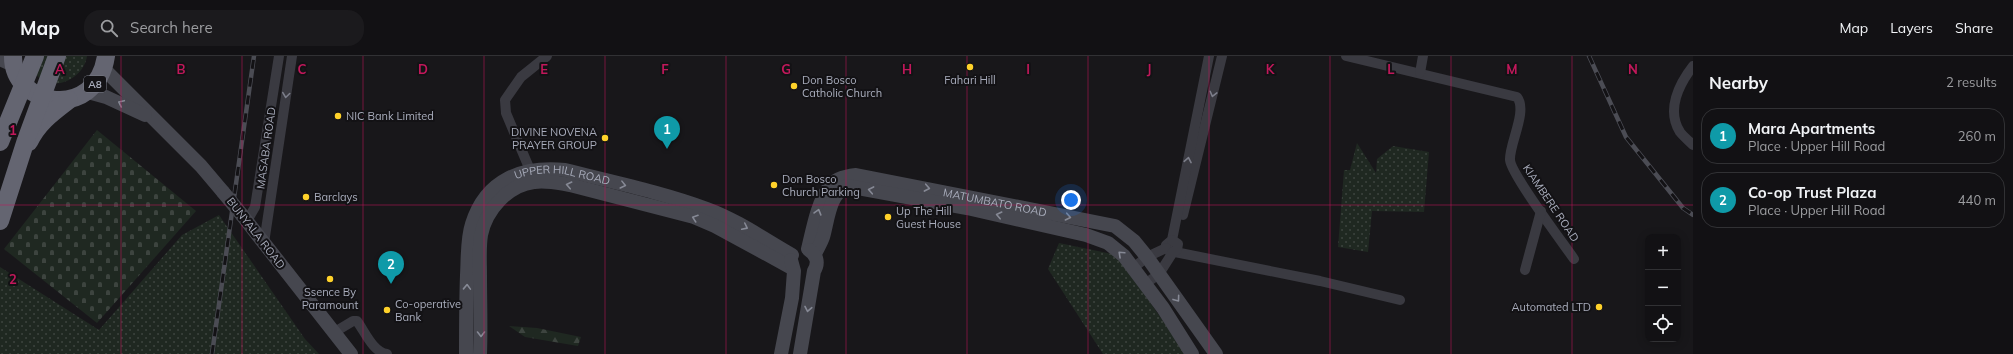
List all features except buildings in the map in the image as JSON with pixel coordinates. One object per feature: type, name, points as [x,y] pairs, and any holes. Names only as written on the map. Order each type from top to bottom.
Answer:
[{"type":"highway","points":[[0,142],[35,56]]},
{"type":"highway","points":[[0,221],[26,140],[57,56]]},
{"type":"highway","name":"A8","points":[[0,204],[37,129],[46,118],[69,100],[88,92],[98,82],[105,62]]},
{"type":"highway","name":"A8","points":[[12,64],[31,91],[56,101],[69,100]]},
{"type":"highway","name":"A8","points":[[0,129],[12,64]]},
{"type":"street","name":"MASABA ROAD","points":[[244,218],[255,207],[279,56]]},
{"type":"street","name":"MASABA ROAD","points":[[264,243],[292,56]]},
{"type":"street","points":[[530,170],[506,113],[505,100],[521,77],[547,56]]},
{"type":"street","points":[[1173,247],[1209,56]]},
{"type":"street","points":[[1145,284],[1159,274],[1173,247],[1222,56]]},
{"type":"street","name":"KIAMBERE ROAD","points":[[1346,56],[1517,97],[1520,101],[1521,111],[1510,160],[1521,181],[1574,259]]},
{"type":"street","points":[[1420,74],[1423,56]]},
{"type":"street","name":"BUNYALA ROAD","points":[[105,62],[152,118],[201,166],[223,192],[351,354]]},
{"type":"street","points":[[1693,66],[1686,74],[1676,95],[1673,107],[1680,131],[1693,145]]},
{"type":"street","name":"BUNYALA ROAD","points":[[88,92],[106,97],[152,118]]},
{"type":"street","name":"UPPER HILL ROAD","points":[[466,354],[467,292],[471,224],[477,210],[494,188],[518,173],[547,168],[565,170],[671,197],[708,209],[752,230],[793,265]]},
{"type":"street","name":"UPPER HILL ROAD","points":[[480,354],[480,255],[481,236],[485,220],[493,208],[505,196],[514,189],[533,182],[549,181],[570,185],[694,217],[793,265]]},
{"type":"street","name":"MATUMBATO ROAD","points":[[811,252],[823,237],[830,209],[836,196],[847,186],[967,208],[1115,226],[1134,241],[1147,257],[1216,354]]},
{"type":"street","points":[[1525,270],[1541,211]]},
{"type":"street","name":"MATUMBATO ROAD","points":[[1031,216],[1108,243],[1124,256],[1145,284],[1192,354]]},
{"type":"street","points":[[1133,268],[1147,257],[1173,247],[1400,300]]},
{"type":"street","points":[[781,354],[792,298],[793,265],[799,249],[811,252],[817,263],[814,271],[800,354]]},
{"type":"street","points":[[793,265],[802,275],[807,275],[814,271]]},
{"type":"street","points":[[333,333],[353,321],[357,321],[374,346],[381,352],[388,354]]},
{"type":"green space","points":[[27,56],[87,56],[85,64],[73,77],[58,83],[49,83],[42,80],[35,73]]},
{"type":"green space","points":[[97,130],[196,211],[97,323],[4,249]]},
{"type":"green space","points":[[1357,143],[1376,173],[1377,159],[1393,146],[1429,152],[1424,212],[1372,211],[1368,252],[1338,247],[1344,170],[1350,170]]},
{"type":"green space","points":[[219,215],[305,339],[319,354],[0,354],[0,267],[99,330],[182,235]]},
{"type":"green space","points":[[1059,243],[1117,255],[1177,341],[1189,354],[1103,354],[1048,269]]},
{"type":"green space","points":[[509,326],[537,328],[581,337],[578,346],[525,337]]},
{"type":"railway","points":[[212,354],[254,56]]},
{"type":"railway","points":[[1589,56],[1626,137],[1683,208],[1693,215]]},
{"type":"place","name":"Fahari Hill","points":[[970,67]]},
{"type":"place","name":"Don Bosco Catholic Church","points":[[794,86]]},
{"type":"place","name":"NIC Bank Limited","points":[[338,116]]},
{"type":"place","name":"DIVINE NOVENA PRAYER GROUP","points":[[605,138]]},
{"type":"place","name":"Mara Apartments","points":[[667,149]]},
{"type":"place","name":"Don Bosco Church Parking","points":[[774,185]]},
{"type":"place","name":"Barclays","points":[[306,197]]},
{"type":"place","name":"Up The Hill Guest House","points":[[888,217]]},
{"type":"place","name":"Ssence By Paramount","points":[[330,279]]},
{"type":"place","name":"Co-op Trust Plaza","points":[[391,284]]},
{"type":"place","name":"Automated LTD","points":[[1599,307]]},
{"type":"place","name":"Co-operative Bank","points":[[387,310]]}]
